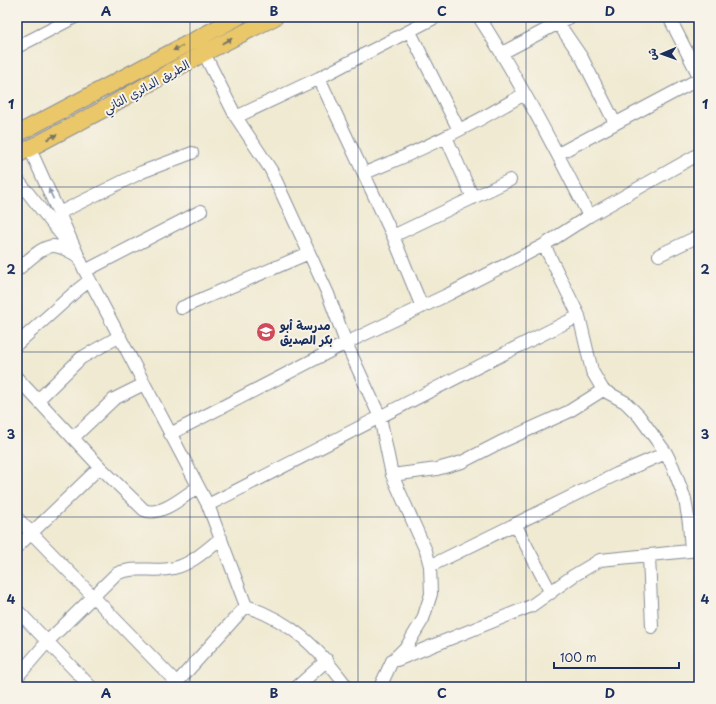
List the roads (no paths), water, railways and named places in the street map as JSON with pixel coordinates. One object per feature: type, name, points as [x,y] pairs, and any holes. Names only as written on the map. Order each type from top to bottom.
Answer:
[{"type":"main road","name":"الطريق الدائري الثاني","points":[[18,129],[238,17]]},
{"type":"main road","name":"الطريق الدائري الثاني","points":[[23,152],[204,52],[275,17]]},
{"type":"main road","points":[[18,129],[23,152]]},
{"type":"street","points":[[17,46],[53,22],[76,17]]},
{"type":"street","points":[[236,117],[319,78],[410,32],[436,17]]},
{"type":"street","points":[[479,17],[502,53],[558,154],[589,216]]},
{"type":"street","points":[[502,53],[570,17]]},
{"type":"street","points":[[558,154],[699,77],[669,17]]},
{"type":"street","points":[[558,23],[582,58],[615,123]]},
{"type":"street","points":[[410,32],[459,130]]},
{"type":"street","points":[[204,52],[236,117],[271,170],[328,294],[346,343],[380,417],[392,475],[426,551],[430,566],[431,594],[423,619],[407,646],[392,662],[380,687]]},
{"type":"street","points":[[319,78],[365,173],[422,307]]},
{"type":"street","points":[[365,173],[401,159],[446,137],[524,94]]},
{"type":"street","points":[[446,137],[473,198]]},
{"type":"street","points":[[23,152],[59,213],[88,275],[208,505],[246,606],[270,615],[293,629],[311,643],[327,660],[347,687]]},
{"type":"street","points":[[59,213],[142,172],[192,153]]},
{"type":"street","points":[[170,434],[346,343],[422,307],[544,245],[589,216],[699,154]]},
{"type":"street","points":[[17,179],[78,255]]},
{"type":"street","points":[[393,236],[510,180]]},
{"type":"street","points":[[17,344],[74,292],[88,275],[201,211]]},
{"type":"street","points":[[659,255],[699,236]]},
{"type":"street","points":[[392,662],[531,606],[573,576],[600,560],[695,551],[685,499],[666,453],[639,416],[625,402],[603,390],[592,371],[579,316],[544,245]]},
{"type":"street","points":[[17,270],[34,256],[51,246],[57,246],[78,255]]},
{"type":"street","points":[[181,308],[309,253]]},
{"type":"street","points":[[208,505],[442,384],[579,316]]},
{"type":"street","points":[[38,400],[81,358],[120,336]]},
{"type":"street","points":[[17,378],[100,467],[144,510],[149,512],[163,509],[198,487]]},
{"type":"street","points":[[73,438],[114,399],[144,384]]},
{"type":"street","points":[[392,475],[437,469],[462,462],[501,442],[568,412],[603,390]]},
{"type":"street","points":[[430,566],[617,474],[666,453]]},
{"type":"street","points":[[17,547],[100,467]]},
{"type":"street","points":[[17,518],[175,685],[246,606]]},
{"type":"street","points":[[515,524],[551,593]]},
{"type":"street","points":[[17,677],[48,641],[116,574],[126,570],[173,568],[186,564],[221,538]]},
{"type":"street","points":[[648,556],[652,627]]},
{"type":"street","points":[[17,610],[91,687]]},
{"type":"street","points":[[297,687],[327,660]]},
{"type":"place","name":"مدرسة أبو بكر الصديق","points":[[266,332]]}]
